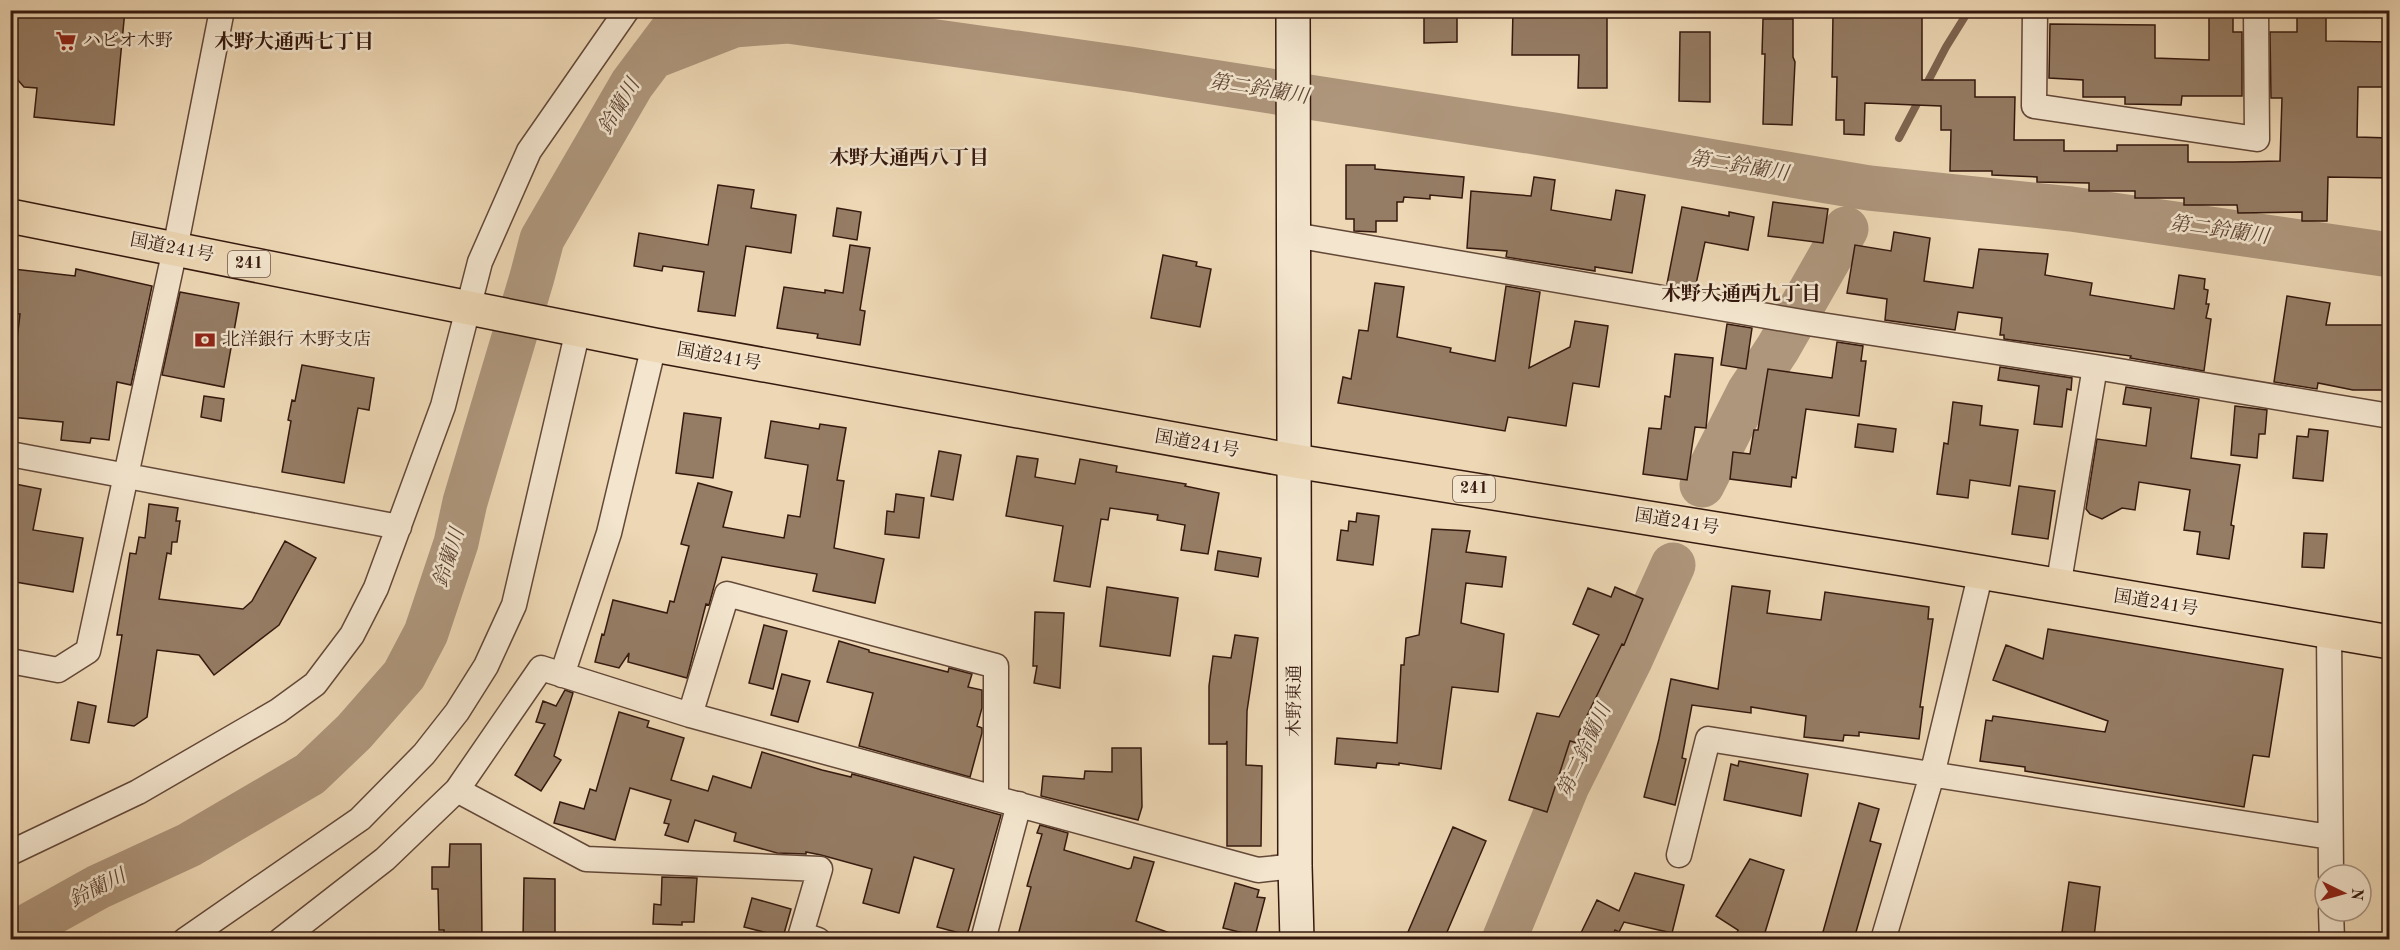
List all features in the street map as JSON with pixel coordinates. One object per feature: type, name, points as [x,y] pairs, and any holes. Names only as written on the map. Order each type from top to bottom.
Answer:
[{"type":"highway","name":"国道241号","points":[[10,216],[569,329],[1295,462],[1366,471],[1981,572],[2390,642]]},
{"type":"street","points":[[10,661],[58,670],[88,651],[174,249],[222,10]]},
{"type":"street","points":[[10,853],[138,792],[278,711],[315,684],[352,635],[376,588],[478,311],[480,262],[529,151],[627,10]]},
{"type":"street","name":"木野東通","points":[[1293,10],[1297,939]]},
{"type":"street","points":[[2035,10],[2034,106],[2257,139],[2256,10]]},
{"type":"street","points":[[1294,235],[1797,321],[2096,367],[2390,416]]},
{"type":"street","points":[[185,939],[360,819],[424,754],[457,712],[486,666],[514,605],[569,329]]},
{"type":"street","points":[[562,675],[609,533],[654,345]]},
{"type":"street","points":[[2058,587],[2096,367]]},
{"type":"street","points":[[10,454],[399,527]]},
{"type":"street","points":[[1883,939],[1932,775],[1981,572]]},
{"type":"street","points":[[690,715],[727,594],[996,666],[996,798]]},
{"type":"street","points":[[2329,632],[2331,863]]},
{"type":"street","points":[[281,939],[385,859],[457,790],[541,668],[690,715],[1258,870],[1295,866]]},
{"type":"street","points":[[1679,855],[1708,740],[2330,837]]},
{"type":"street","points":[[457,790],[586,859],[820,869],[801,934],[818,939]]},
{"type":"street","points":[[983,939],[1019,804]]},
{"type":"street","points":[[2331,923],[2332,939]]},
{"type":"building","name":"ハピオ木野","points":[[10,10],[125,10],[114,125],[34,117],[37,88],[24,87],[10,71]]},
{"type":"building","points":[[1424,10],[1457,10],[1457,42],[1424,43]]},
{"type":"building","points":[[1513,10],[1607,14],[1607,88],[1578,88],[1579,55],[1512,55]]},
{"type":"building","points":[[1839,10],[1922,10],[1922,80],[1975,80],[1975,97],[2015,97],[2014,140],[2064,140],[2064,151],[2117,151],[2117,145],[2188,145],[2188,162],[2280,161],[2282,98],[2271,98],[2270,32],[2297,32],[2297,11],[2326,11],[2326,41],[2390,42],[2390,87],[2358,87],[2357,137],[2390,138],[2390,178],[2328,177],[2327,221],[2302,221],[2302,212],[2238,213],[2237,205],[2184,205],[2184,198],[2135,198],[2135,191],[2089,191],[2089,183],[2037,182],[2037,177],[1992,175],[1992,171],[1950,171],[1951,130],[1941,130],[1941,106],[1865,103],[1864,135],[1844,134],[1844,120],[1836,120],[1837,77],[1832,77],[1833,15],[1839,15]]},
{"type":"building","points":[[2209,10],[2233,10],[2233,32],[2242,32],[2242,96],[2182,96],[2181,105],[2125,104],[2125,97],[2083,97],[2083,80],[2049,78],[2050,24],[2155,25],[2155,58],[2209,60]]},
{"type":"building","points":[[1763,19],[1793,19],[1795,62],[1792,125],[1763,124],[1765,54],[1762,54]]},
{"type":"building","points":[[1680,32],[1710,32],[1710,102],[1679,101]]},
{"type":"building","points":[[1346,165],[1375,165],[1375,169],[1464,177],[1462,198],[1430,195],[1430,199],[1404,197],[1403,202],[1397,202],[1397,221],[1376,221],[1376,232],[1354,231],[1354,219],[1346,219]]},
{"type":"building","points":[[1534,177],[1555,180],[1551,210],[1611,220],[1616,190],[1645,195],[1632,273],[1595,267],[1595,271],[1506,257],[1507,251],[1467,248],[1471,191],[1531,196]]},
{"type":"building","points":[[718,185],[754,190],[751,208],[796,215],[791,253],[746,246],[735,316],[698,311],[704,272],[663,266],[662,271],[634,266],[639,233],[708,245]]},
{"type":"building","points":[[1773,202],[1828,209],[1823,243],[1768,236]]},
{"type":"building","points":[[1682,207],[1729,216],[1729,212],[1754,217],[1748,250],[1705,242],[1695,289],[1667,284]]},
{"type":"building","points":[[837,208],[861,212],[857,240],[833,236]]},
{"type":"building","points":[[1894,232],[1930,238],[1924,281],[1973,288],[1979,249],[2048,254],[2045,275],[2092,283],[2090,295],[2174,309],[2179,275],[2205,279],[2204,289],[2208,290],[2206,304],[2209,304],[2206,318],[2211,319],[2204,371],[2130,358],[2131,356],[2004,339],[2004,335],[2000,335],[2002,318],[1958,312],[1955,330],[1885,320],[1887,299],[1847,293],[1855,245],[1891,251]]},
{"type":"building","points":[[850,245],[870,248],[860,310],[865,311],[860,345],[817,338],[818,334],[777,328],[784,287],[825,293],[825,290],[843,293]]},
{"type":"building","points":[[1163,255],[1197,262],[1196,266],[1211,269],[1200,327],[1151,318]]},
{"type":"building","points":[[13,269],[75,276],[76,269],[152,286],[131,385],[117,382],[109,440],[91,438],[90,443],[61,440],[63,422],[10,417],[10,373],[13,373],[20,314],[16,314],[17,307],[10,306]]},
{"type":"building","points":[[1375,283],[1404,287],[1397,337],[1451,348],[1450,352],[1495,361],[1506,286],[1540,292],[1529,368],[1570,347],[1575,321],[1608,326],[1599,387],[1573,383],[1566,426],[1508,417],[1505,431],[1338,403],[1343,377],[1351,379],[1359,330],[1368,331]]},
{"type":"building","name":"北洋銀行 木野支店","points":[[180,292],[239,303],[224,387],[162,375]]},
{"type":"building","points":[[2287,296],[2330,303],[2326,325],[2390,325],[2390,390],[2353,390],[2318,383],[2317,389],[2274,382]]},
{"type":"building","points":[[1727,324],[1752,328],[1746,369],[1721,365]]},
{"type":"building","points":[[1837,342],[1863,346],[1861,361],[1866,361],[1859,416],[1806,409],[1796,478],[1792,477],[1791,487],[1730,479],[1733,452],[1750,454],[1754,430],[1758,430],[1768,369],[1832,378]]},
{"type":"building","points":[[1675,354],[1713,358],[1706,428],[1695,427],[1687,480],[1643,474],[1649,428],[1661,429],[1665,396],[1670,397]]},
{"type":"building","points":[[302,365],[374,378],[369,410],[358,408],[344,483],[282,472],[291,421],[288,420],[292,400],[295,401]]},
{"type":"building","points":[[2000,367],[2072,378],[2071,390],[2067,389],[2062,427],[2034,424],[2039,386],[1998,380]]},
{"type":"building","points":[[2126,387],[2199,399],[2191,458],[2240,465],[2231,525],[2234,526],[2229,559],[2197,554],[2200,532],[2184,530],[2190,490],[2139,482],[2135,510],[2122,508],[2102,519],[2090,514],[2086,509],[2097,439],[2146,446],[2151,408],[2123,404]]},
{"type":"building","points":[[204,396],[224,399],[221,421],[201,417]]},
{"type":"building","points":[[1953,402],[1982,406],[1980,425],[2018,430],[2010,486],[1970,480],[1968,498],[1937,494],[1944,443],[1948,444]]},
{"type":"building","points":[[2235,406],[2267,410],[2265,434],[2259,434],[2257,458],[2231,455]]},
{"type":"building","points":[[684,413],[721,418],[713,478],[676,473]]},
{"type":"building","points":[[771,421],[819,429],[820,424],[846,428],[837,480],[844,481],[834,548],[884,559],[875,603],[813,591],[817,574],[722,557],[709,605],[706,604],[687,678],[628,662],[629,653],[619,668],[595,662],[613,600],[667,613],[670,601],[674,602],[689,546],[681,544],[698,483],[732,492],[723,527],[784,538],[788,515],[800,517],[808,465],[765,458]]},
{"type":"building","points":[[1858,424],[1896,429],[1893,452],[1855,447]]},
{"type":"building","points":[[2309,429],[2328,431],[2323,481],[2293,478],[2297,436],[2308,437]]},
{"type":"building","points":[[939,451],[961,455],[953,500],[931,496]]},
{"type":"building","points":[[1017,456],[1038,459],[1035,477],[1075,484],[1080,459],[1117,466],[1116,472],[1186,484],[1185,486],[1219,493],[1208,554],[1181,550],[1185,525],[1157,520],[1158,515],[1110,508],[1108,520],[1101,519],[1090,587],[1054,581],[1063,526],[1006,516]]},
{"type":"building","points":[[10,483],[41,489],[33,530],[83,538],[73,592],[10,581]]},
{"type":"building","points":[[2019,486],[2055,491],[2048,539],[2012,534]]},
{"type":"building","points":[[896,494],[924,498],[919,538],[885,534],[887,511],[894,512]]},
{"type":"building","points":[[149,504],[178,508],[176,521],[180,521],[177,542],[172,542],[171,554],[167,553],[159,599],[243,609],[252,601],[285,541],[316,558],[279,625],[214,675],[199,655],[157,650],[147,717],[134,726],[108,722],[122,635],[117,635],[130,553],[136,554],[139,537],[145,538]]},
{"type":"building","points":[[1357,513],[1379,516],[1373,565],[1337,560],[1341,530],[1348,531],[1349,521],[1356,522]]},
{"type":"building","points":[[1432,529],[1470,531],[1466,552],[1506,557],[1502,587],[1466,583],[1461,623],[1504,634],[1498,692],[1452,687],[1441,769],[1399,763],[1399,765],[1377,763],[1376,768],[1335,764],[1337,738],[1397,743],[1401,665],[1404,665],[1406,638],[1419,635]]},
{"type":"building","points":[[2304,533],[2327,534],[2324,568],[2302,567]]},
{"type":"building","points":[[1218,551],[1261,558],[1258,577],[1215,570]]},
{"type":"building","points":[[1732,586],[1770,591],[1767,613],[1821,620],[1825,592],[1929,607],[1928,619],[1933,619],[1920,707],[1923,707],[1919,739],[1859,732],[1859,736],[1844,735],[1843,741],[1804,737],[1806,716],[1751,707],[1751,713],[1692,705],[1682,758],[1686,759],[1675,805],[1644,797],[1671,679],[1718,689]]},
{"type":"building","points":[[1107,587],[1178,598],[1170,656],[1100,646]]},
{"type":"building","points":[[1615,587],[1643,599],[1624,645],[1622,644],[1579,732],[1577,743],[1570,741],[1547,812],[1509,800],[1537,713],[1559,717],[1599,635],[1573,624],[1588,588],[1611,597]]},
{"type":"building","points":[[1035,612],[1064,613],[1060,688],[1034,683],[1037,666],[1033,666]]},
{"type":"building","points":[[764,625],[787,631],[773,689],[749,683]]},
{"type":"building","points":[[2048,629],[2283,669],[2269,757],[2253,755],[2244,807],[2025,771],[2025,767],[1980,761],[1986,720],[1992,721],[1993,716],[2105,732],[2108,721],[1993,680],[2006,645],[2043,659]]},
{"type":"building","points":[[1235,635],[1258,638],[1247,711],[1246,765],[1262,766],[1261,846],[1227,846],[1227,741],[1226,744],[1209,744],[1209,686],[1213,656],[1231,658]]},
{"type":"building","points":[[839,641],[869,650],[869,652],[948,672],[949,668],[972,674],[968,687],[982,690],[982,708],[977,726],[982,728],[982,733],[970,777],[859,746],[873,693],[827,682]]},
{"type":"building","points":[[782,674],[810,681],[798,722],[771,715]]},
{"type":"building","points":[[565,690],[573,693],[554,756],[561,760],[541,791],[515,775],[545,724],[536,722],[543,701],[556,706]]},
{"type":"building","points":[[78,702],[96,706],[89,743],[71,740]]},
{"type":"building","points":[[619,712],[649,721],[647,727],[684,738],[671,780],[708,791],[713,776],[751,788],[762,752],[822,770],[851,777],[852,774],[1001,815],[967,935],[937,927],[954,869],[914,857],[899,913],[863,903],[872,869],[806,852],[806,854],[777,853],[734,841],[736,833],[695,820],[688,842],[665,835],[669,824],[664,823],[671,800],[630,788],[615,840],[554,823],[560,802],[584,809],[590,789],[596,791]]},
{"type":"building","points":[[1112,748],[1141,748],[1142,807],[1138,820],[1041,796],[1043,776],[1084,779],[1085,771],[1112,772]]},
{"type":"building","points":[[1739,761],[1808,774],[1801,816],[1724,800],[1731,764],[1738,766]]},
{"type":"building","points":[[1859,803],[1879,809],[1870,841],[1881,844],[1854,939],[1821,939]]},
{"type":"building","points":[[1040,825],[1068,833],[1064,850],[1128,869],[1131,868],[1134,857],[1154,862],[1136,921],[1181,937],[1180,939],[1017,939],[1031,887],[1027,886],[1042,834],[1037,833]]},
{"type":"building","points":[[1453,827],[1486,841],[1444,939],[1405,939]]},
{"type":"building","points":[[450,844],[481,844],[482,939],[444,939],[444,930],[439,930],[438,889],[432,889],[432,867],[449,867]]},
{"type":"building","points":[[1750,859],[1784,870],[1763,939],[1735,939],[1738,930],[1716,916]]},
{"type":"building","points":[[1635,873],[1684,885],[1672,933],[1624,922],[1619,932],[1615,930],[1611,939],[1578,939],[1597,900],[1619,911]]},
{"type":"building","points":[[662,877],[697,878],[694,922],[682,922],[682,925],[653,924],[654,904],[661,905]]},
{"type":"building","points":[[524,878],[555,879],[555,939],[523,939]]},
{"type":"building","points":[[2069,882],[2100,887],[2094,937],[2062,932]]},
{"type":"building","points":[[1235,883],[1259,890],[1257,897],[1265,898],[1255,936],[1223,928]]},
{"type":"building","points":[[752,898],[791,909],[783,937],[744,927]]},
{"type":"waterway","points":[[1925,87],[1969,10]]},
{"type":"waterway","name":"第二鈴蘭川","points":[[652,57],[734,25],[788,21],[1129,69],[1554,135],[1869,188],[2071,209],[2390,255]]},
{"type":"waterway","name":"鈴蘭川","points":[[10,936],[98,887],[189,845],[310,774],[354,732],[404,675],[426,633],[456,543],[465,502],[542,239],[632,84],[671,32]]},
{"type":"waterway","points":[[1899,138],[1920,98]]},
{"type":"waterway","points":[[1889,180],[1889,190]]},
{"type":"waterway","name":"第二鈴蘭川","points":[[1702,485],[1749,392],[1778,348],[1846,229]]},
{"type":"waterway","name":"第二鈴蘭川","points":[[1504,940],[1567,786],[1630,660],[1673,565]]},
{"type":"place","name":"ハピオ木野","points":[[66,41]]},
{"type":"place","name":"北洋銀行 木野支店","points":[[205,340]]},
{"type":"district","name":"木野大通西七丁目","points":[[294,43]]},
{"type":"district","name":"木野大通西八丁目","points":[[909,159]]},
{"type":"district","name":"木野大通西九丁目","points":[[1741,295]]}]
